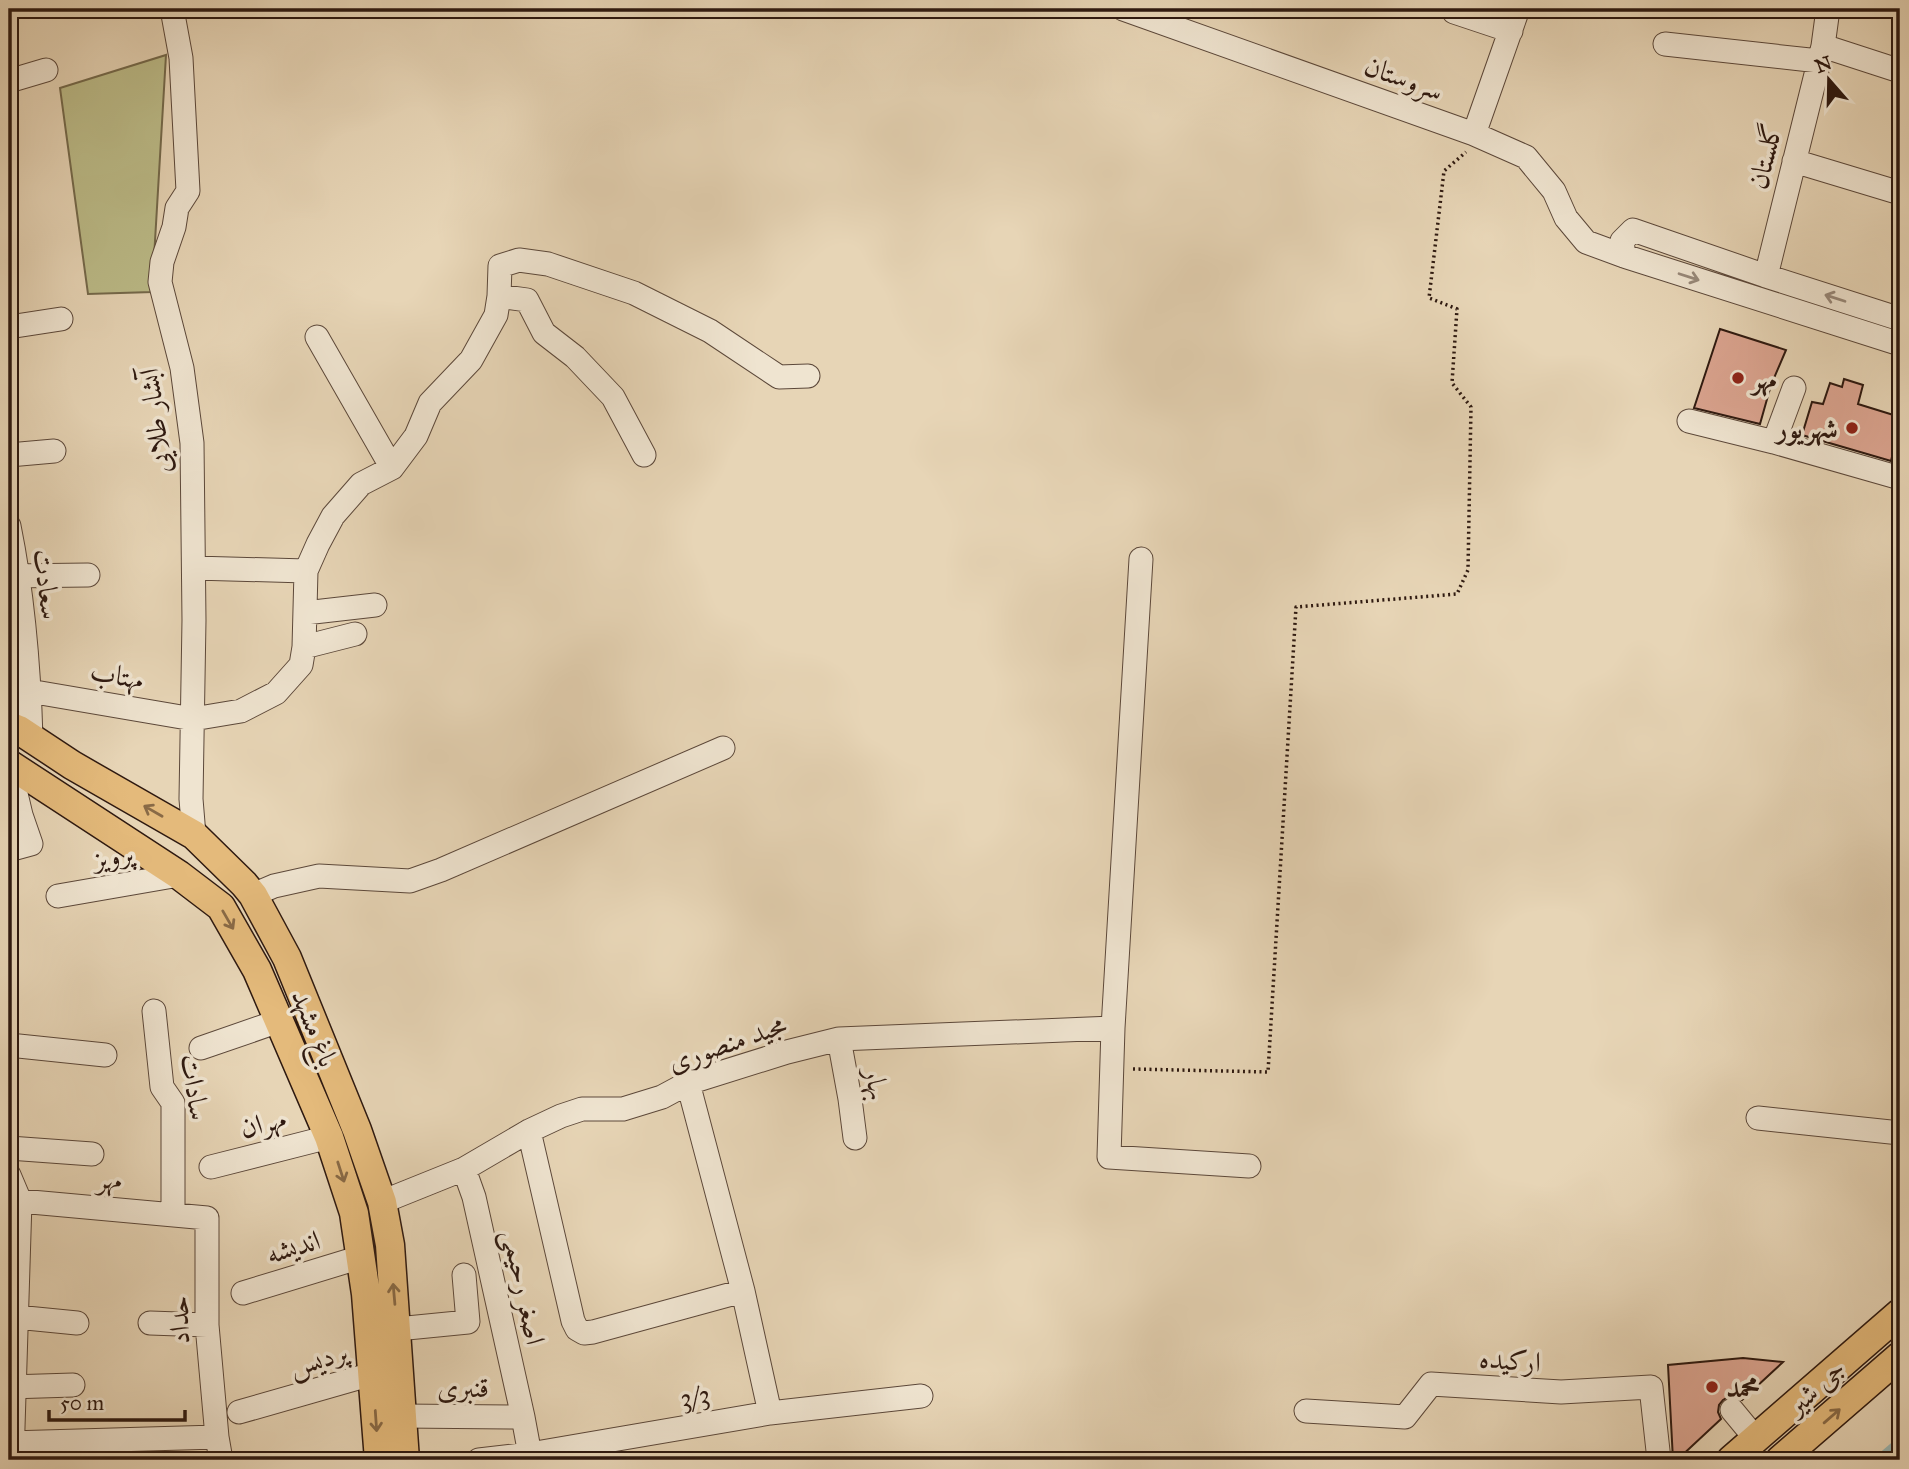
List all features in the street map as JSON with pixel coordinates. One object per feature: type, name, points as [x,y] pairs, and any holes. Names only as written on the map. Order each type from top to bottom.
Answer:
[{"type":"main road","name":"باغ مشهد","points":[[20,732],[194,835],[253,895],[287,957],[357,1130],[382,1202],[390,1245],[405,1460]]},
{"type":"main road","name":"باغ مشهد","points":[[9,764],[179,875],[221,907],[257,970],[329,1136],[354,1213],[366,1294],[379,1460]]},
{"type":"main road","points":[[55,793],[70,792],[76,787],[77,780],[72,765]]},
{"type":"main road","points":[[98,822],[95,808],[103,795],[117,791]]},
{"type":"main road","name":"جی شیر","points":[[1731,1460],[1900,1313]]},
{"type":"main road","name":"جی شیر","points":[[1780,1460],[1900,1356]]},
{"type":"street","name":"آبشار طلایی","points":[[172,9],[181,58],[188,191],[177,208],[162,262],[160,282],[182,368],[192,443],[194,568],[191,799],[194,835]]},
{"type":"street","name":"سروستان","points":[[1124,9],[1474,134],[1526,157],[1554,191],[1566,218],[1586,242],[1900,344]]},
{"type":"street","points":[[1474,134],[1518,9]]},
{"type":"street","name":"گلستان","points":[[1766,276],[1821,54],[1828,9]]},
{"type":"street","points":[[1454,12],[1511,31]]},
{"type":"street","points":[[1665,44],[1821,54],[1900,71]]},
{"type":"street","points":[[9,81],[46,70]]},
{"type":"street","points":[[1794,161],[1900,193]]},
{"type":"street","points":[[1624,256],[1622,241],[1633,230],[1900,319]]},
{"type":"street","points":[[355,634],[304,647],[306,571],[333,516],[361,484],[392,468],[416,436],[429,403],[471,360],[496,315],[500,266],[519,260],[548,264],[634,293],[710,331],[779,377],[808,376]]},
{"type":"street","points":[[499,296],[527,300],[544,333],[575,357],[613,397],[644,455]]},
{"type":"street","points":[[9,327],[61,319]]},
{"type":"street","points":[[317,337],[392,468]]},
{"type":"street","points":[[1774,442],[1794,388]]},
{"type":"street","points":[[1689,421],[1900,478]]},
{"type":"street","points":[[9,455],[54,451]]},
{"type":"street","name":"سعادت","points":[[9,526],[16,631],[29,691],[20,732]]},
{"type":"street","points":[[1141,559],[1113,1028],[1109,1157],[1249,1166]]},
{"type":"street","points":[[194,568],[306,571]]},
{"type":"street","points":[[14,575],[88,575]]},
{"type":"street","points":[[305,613],[374,605]]},
{"type":"street","name":"مهتاب","points":[[29,691],[193,719],[241,711],[276,694],[301,665],[304,647]]},
{"type":"street","points":[[9,710],[29,691]]},
{"type":"street","points":[[253,895],[274,886],[319,876],[410,881],[723,748]]},
{"type":"street","points":[[9,764],[31,844],[9,850]]},
{"type":"street","name":"پرویز","points":[[58,896],[179,875]]},
{"type":"street","name":"سادات","points":[[153,1010],[162,1087],[173,1103],[173,1215]]},
{"type":"street","points":[[201,1048],[279,1021]]},
{"type":"street","name":"مجید منصوری","points":[[382,1202],[464,1169],[528,1131],[561,1116],[582,1109],[623,1109],[662,1097],[688,1083],[839,1039],[1113,1028]]},
{"type":"street","name":"بهار","points":[[839,1039],[855,1138]]},
{"type":"street","points":[[9,1045],[105,1055]]},
{"type":"street","points":[[688,1083],[743,1291],[770,1413]]},
{"type":"street","points":[[1758,1118],[1900,1133]]},
{"type":"street","points":[[528,1131],[577,1329],[584,1333],[593,1332],[743,1291]]},
{"type":"street","name":"مهران","points":[[211,1167],[329,1136]]},
{"type":"street","points":[[9,1148],[92,1154]]},
{"type":"street","name":"اصغر رحیمی","points":[[464,1169],[474,1197],[531,1457]]},
{"type":"street","points":[[9,1175],[14,1198],[16,1317],[11,1387],[11,1449],[217,1437]]},
{"type":"street","name":"مهر","points":[[14,1198],[207,1218]]},
{"type":"street","name":"حداد","points":[[207,1218],[207,1325],[221,1460]]},
{"type":"street","name":"اندیشه","points":[[243,1293],[361,1258]]},
{"type":"street","points":[[397,1329],[468,1322],[464,1275]]},
{"type":"street","points":[[16,1317],[77,1323]]},
{"type":"street","points":[[150,1323],[207,1325]]},
{"type":"street","name":"پردیس","points":[[239,1412],[372,1374]]},
{"type":"street","name":"ارکیده","points":[[1306,1411],[1405,1417],[1431,1384],[1561,1392],[1651,1387],[1659,1460]]},
{"type":"street","points":[[11,1387],[73,1385]]},
{"type":"street","name":"3/3","points":[[479,1460],[531,1457],[770,1413],[921,1396]]},
{"type":"street","points":[[1732,1409],[1756,1439]]},
{"type":"street","name":"قنبری","points":[[402,1416],[523,1417]]},
{"type":"path","points":[[1111,1068],[1268,1072],[1296,607],[1457,594],[1468,570],[1471,407],[1452,383],[1457,309],[1429,298],[1444,171],[1464,155],[1474,134]]},
{"type":"green space","points":[[166,55],[152,292],[88,294],[60,88]]},
{"type":"building","name":"مهر","points":[[1720,329],[1786,350],[1771,385],[1760,424],[1694,408]]},
{"type":"building","name":"شهریور","points":[[1844,379],[1863,385],[1858,404],[1900,417],[1900,456],[1893,453],[1891,461],[1802,435],[1812,402],[1823,404],[1830,383],[1842,387]]},
{"type":"building","name":"محمد","points":[[1743,1358],[1783,1362],[1742,1400],[1730,1396],[1723,1400],[1718,1412],[1721,1419],[1677,1460],[1673,1460],[1668,1365]]},
{"type":"waterway","points":[[1886,1460],[1900,1448]]},
{"type":"place","name":"مهر","points":[[1738,378]]},
{"type":"place","name":"شهریور","points":[[1852,428]]},
{"type":"place","name":"محمد","points":[[1712,1387]]}]
